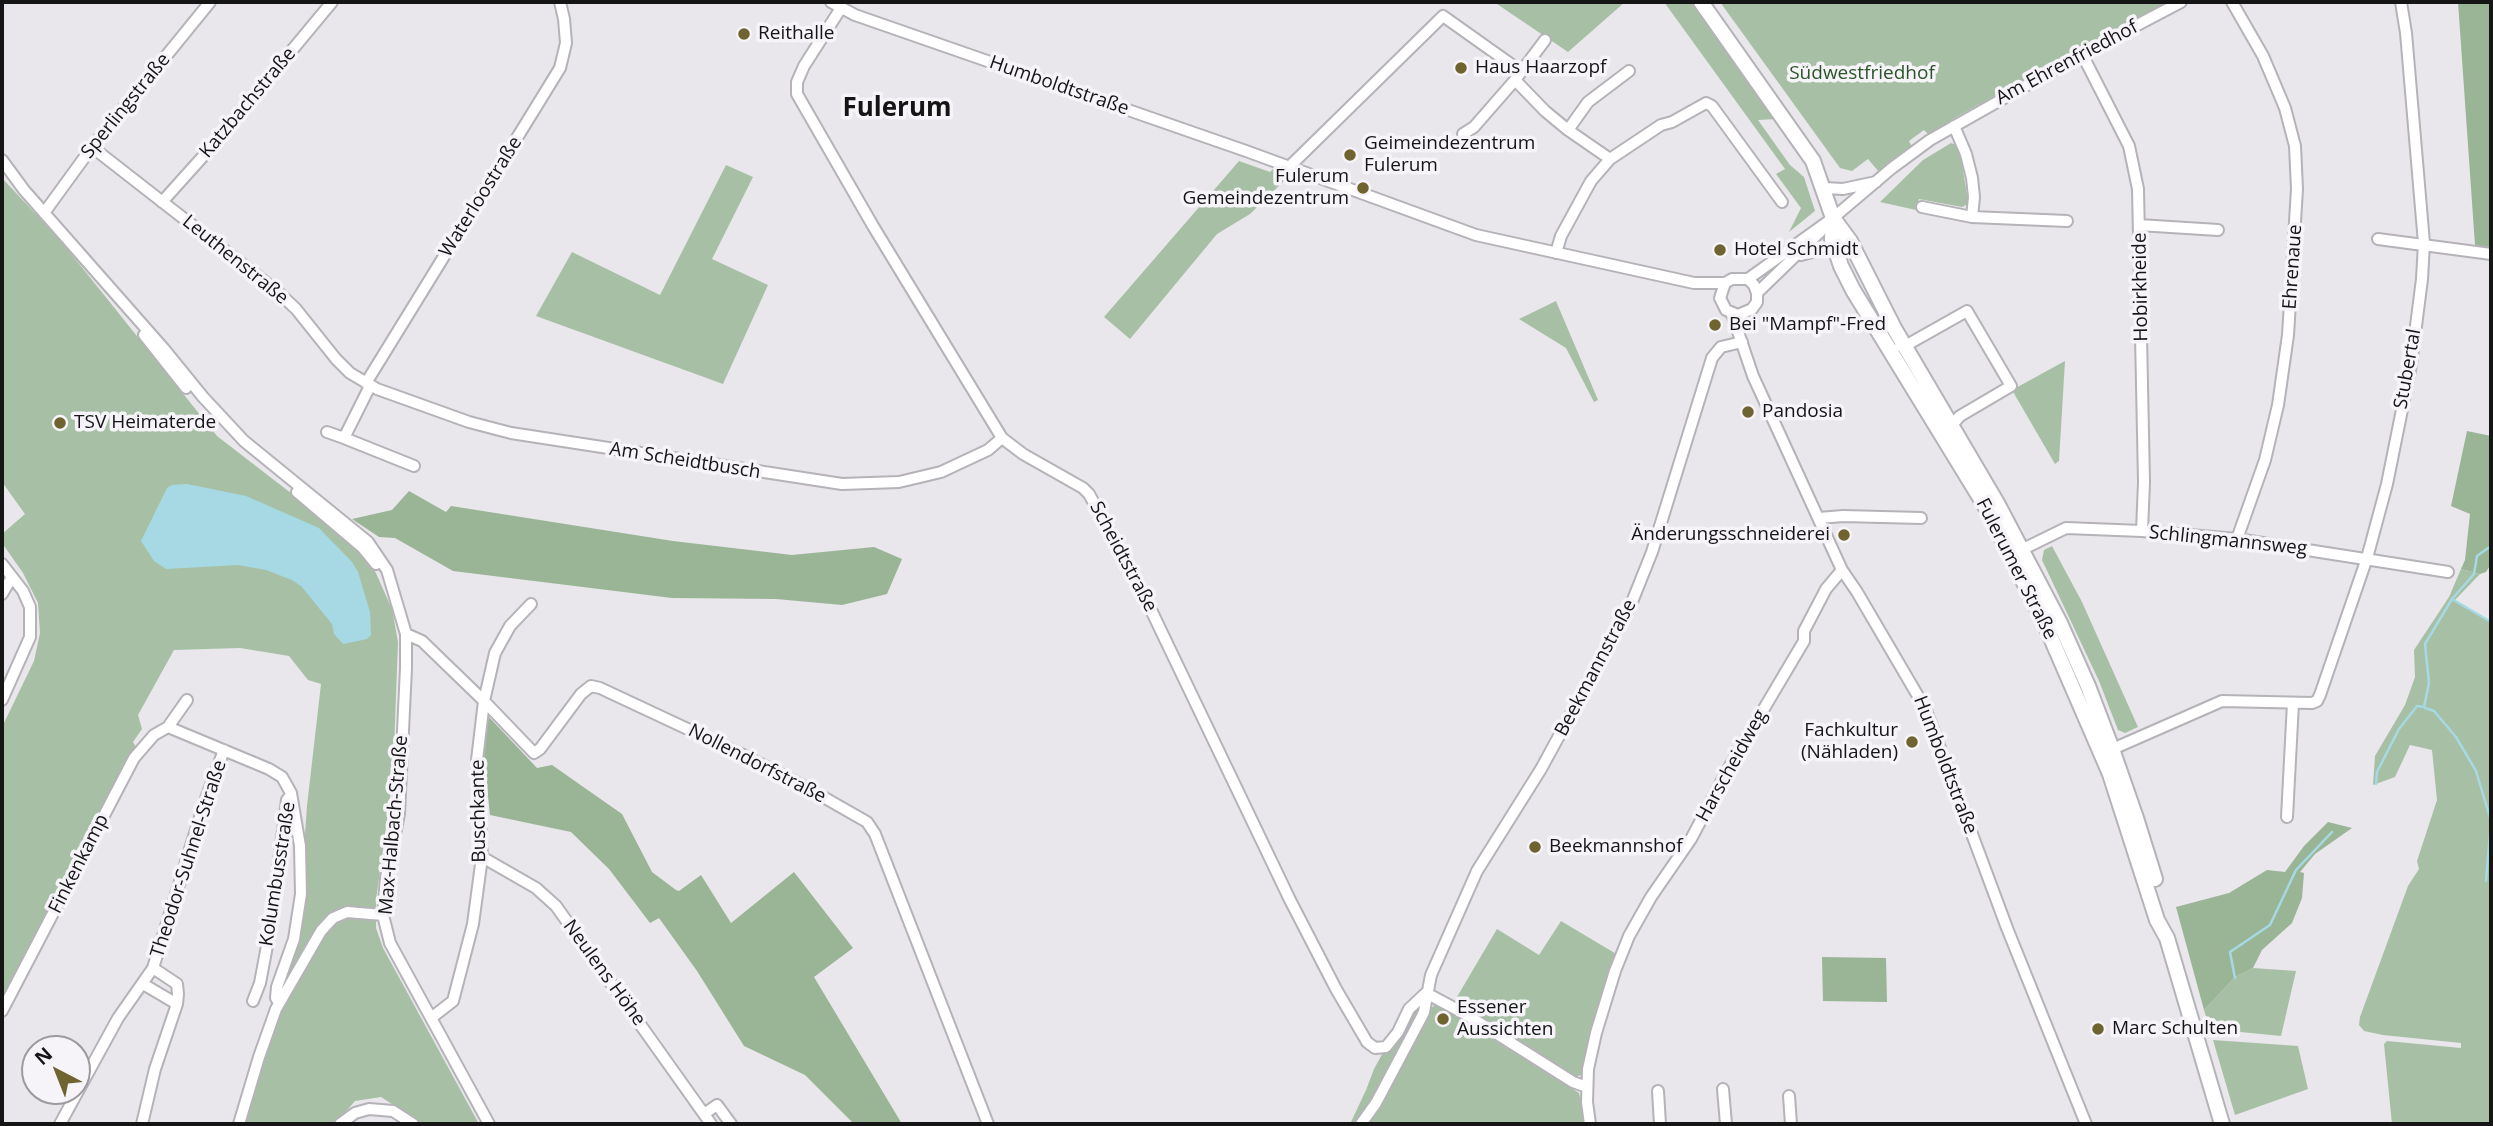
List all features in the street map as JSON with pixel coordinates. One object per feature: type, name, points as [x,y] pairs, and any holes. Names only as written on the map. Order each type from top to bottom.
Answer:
[{"type":"main road","name":"Fulerumer Straße","points":[[1701,2],[1813,160],[1825,188],[1833,218],[1832,239],[1836,252],[1853,289],[2060,623],[2088,686],[2107,751],[2136,818],[2166,917],[2167,938],[2222,1124]]},
{"type":"main road","name":"Fulerumer Straße","points":[[1833,218],[1850,241],[1870,284],[1951,424],[2017,552]]},
{"type":"street","name":"Sperlingstraße","points":[[44,213],[92,147],[210,2]]},
{"type":"street","name":"Katzbachstraße","points":[[162,202],[215,143],[332,2]]},
{"type":"street","name":"Waterloostraße","points":[[344,438],[368,384],[560,68],[566,43],[560,2]]},
{"type":"street","name":"Am Ehrenfriedhof","points":[[1833,218],[1911,153],[1954,126],[2182,2]]},
{"type":"street","name":"Ehrenaue","points":[[2232,2],[2263,55],[2285,108],[2295,146],[2297,190],[2292,281],[2278,405],[2265,460],[2237,539]]},
{"type":"street","name":"Stubertal","points":[[2107,751],[2222,701],[2312,703],[2317,701],[2320,695],[2367,558],[2387,484],[2411,365],[2422,279],[2424,243],[2401,2]]},
{"type":"street","name":"Humboldtstraße","points":[[836,5],[903,32],[1476,235],[1694,283],[1725,283],[1732,279],[1748,279]]},
{"type":"street","name":"Scheidtstraße","points":[[836,5],[804,66],[797,82],[797,94],[873,226],[1002,438],[1089,494],[1141,589],[1290,900],[1367,1042],[1375,1048],[1386,1047],[1398,1032],[1409,1009],[1426,993]]},
{"type":"street","points":[[1289,167],[1443,16],[1512,65],[1517,77],[1545,111],[1610,159]]},
{"type":"street","points":[[1463,134],[1474,127],[1545,40]]},
{"type":"street","name":"Hobirkheide","points":[[2082,54],[2129,146],[2138,189],[2144,482],[2142,531]]},
{"type":"street","points":[[1569,130],[1588,102],[1629,71]]},
{"type":"street","points":[[1556,254],[1561,236],[1591,181],[1610,159],[1661,125],[1672,122],[1706,103],[1712,106],[1782,202]]},
{"type":"street","points":[[1954,126],[1966,154],[1972,178],[1972,216]]},
{"type":"street","name":"Leuthenstraße","points":[[92,147],[278,292],[296,309],[336,359],[368,384]]},
{"type":"street","name":"Max-Halbach-Straße","points":[[2,160],[44,213],[244,441],[369,542],[387,570],[406,634],[399,814],[386,878],[383,915],[390,943],[489,1124]]},
{"type":"street","name":"Am Ehrenfriedhof","points":[[1825,188],[1843,189],[1879,181]]},
{"type":"street","points":[[1922,207],[1972,216],[2067,221]]},
{"type":"street","points":[[1833,218],[1798,255],[1757,293],[1748,279],[1833,218]]},
{"type":"street","points":[[2139,225],[2218,230]]},
{"type":"street","points":[[2378,239],[2491,254]]},
{"type":"street","points":[[1798,255],[1820,250],[1836,252]]},
{"type":"street","name":"Humboldtstraße","points":[[1694,283],[1720,298],[1726,310],[1732,314],[1753,376],[1842,570],[1925,708],[2007,928],[2086,1124]]},
{"type":"street","points":[[1720,298],[1725,283]]},
{"type":"street","name":"Humboldtstraße","points":[[1742,342],[1744,314],[1757,302],[1757,293]]},
{"type":"street","points":[[1887,346],[1905,346],[1967,311],[2011,386],[1960,416],[1951,424],[1944,438]]},
{"type":"street","points":[[1732,314],[1744,314]]},
{"type":"street","name":"Beekmannstraße","points":[[1361,1124],[1376,1103],[1424,1012],[1431,975],[1477,871],[1541,769],[1632,602],[1652,552],[1712,358],[1721,347],[1742,342]]},
{"type":"street","name":"Am Scheidtbusch","points":[[368,384],[469,422],[511,433],[842,484],[899,482],[941,472],[988,450],[1002,438]]},
{"type":"street","points":[[327,432],[414,466]]},
{"type":"street","points":[[1819,518],[1921,518]]},
{"type":"street","name":"Schlingmannsweg","points":[[2017,552],[2066,528],[2142,531],[2237,539],[2448,572]]},
{"type":"street","points":[[2,564],[23,591],[30,607],[30,637],[2,700]]},
{"type":"street","name":"Harscheidweg","points":[[1590,1124],[1588,1069],[1615,971],[1629,936],[1651,897],[1691,839],[1727,771],[1804,641],[1804,631],[1826,589],[1842,570]]},
{"type":"street","points":[[2,594],[12,577]]},
{"type":"street","name":"Buschkante","points":[[431,1018],[453,1001],[473,924],[482,857],[477,760],[484,701],[495,653],[502,638],[531,604]]},
{"type":"street","name":"Nollendorfstraße","points":[[406,634],[422,641],[534,753],[540,749],[581,694],[591,686],[750,759],[867,822],[875,834],[988,1124]]},
{"type":"street","name":"Finkenkamp","points":[[2,1011],[134,758],[154,735],[168,727],[187,700]]},
{"type":"street","points":[[2287,817],[2293,704]]},
{"type":"street","points":[[168,727],[282,777],[291,793]]},
{"type":"street","name":"Theodor-Suhnel-Straße","points":[[60,1124],[118,1018],[153,968],[204,804],[224,750]]},
{"type":"street","name":"Kolumbusstraße","points":[[278,1006],[278,987],[293,939],[300,894],[300,846],[291,793]]},
{"type":"street","name":"Kolumbusstraße","points":[[253,1001],[260,983],[270,930],[287,800],[291,793]]},
{"type":"street","name":"Neulens Höhe","points":[[482,857],[536,888],[556,906],[711,1124]]},
{"type":"street","name":"Kolumbusstraße","points":[[239,1124],[278,1006],[312,946],[333,918],[347,912],[383,915]]},
{"type":"street","name":"Theodor-Suhnel-Straße","points":[[153,968],[177,984],[177,1004]]},
{"type":"street","points":[[142,984],[177,1004],[157,1060],[142,1124]]},
{"type":"street","points":[[1426,993],[1467,1015],[1573,1082],[1587,1087]]},
{"type":"street","points":[[1723,1089],[1726,1124]]},
{"type":"street","points":[[1658,1091],[1660,1124]]},
{"type":"street","points":[[1789,1096],[1791,1124]]},
{"type":"street","points":[[704,1114],[717,1105],[731,1124]]},
{"type":"street","points":[[340,1124],[355,1113],[383,1109],[405,1117],[413,1124]]},
{"type":"green space","points":[[1494,2],[1625,2],[1568,52]]},
{"type":"green space","points":[[1664,2],[1693,2],[1777,119],[1758,120],[1790,165],[1804,177],[1815,211],[1789,232],[1801,208],[1776,174],[1785,169]]},
{"type":"green space","name":"Südwestfriedhof","points":[[1720,2],[2171,2],[1958,116],[1929,135],[1924,130],[1909,141],[1912,147],[1879,172],[1868,159],[1852,171],[1840,168]]},
{"type":"green space","points":[[2458,2],[2491,2],[2491,250],[2475,245]]},
{"type":"green space","points":[[1951,143],[1956,145],[1961,158],[1968,201],[1966,205],[1962,207],[1919,199],[1916,210],[1880,202],[1923,160]]},
{"type":"green space","points":[[1239,161],[1270,172],[1273,169],[1290,175],[1250,214],[1217,234],[1130,339],[1104,317]]},
{"type":"green space","points":[[726,165],[753,177],[712,259],[768,285],[723,384],[536,316],[572,252],[660,295]]},
{"type":"green space","points":[[2,178],[60,240],[217,436],[366,551],[392,609],[398,642],[393,776],[376,900],[376,928],[383,948],[479,1124],[420,1124],[381,1097],[355,1101],[335,1124],[242,1124],[289,971],[306,895],[304,849],[307,806],[321,684],[308,680],[289,656],[240,648],[174,650],[138,715],[142,729],[133,742],[137,749],[2,1000],[2,727],[34,661],[40,633],[38,603],[23,573],[2,543],[2,534],[25,514],[2,482]]},
{"type":"green space","points":[[1556,301],[1598,400],[1594,402],[1566,348],[1519,319]]},
{"type":"green space","points":[[2065,361],[2059,461],[2055,464],[2012,390]]},
{"type":"green space","points":[[2467,431],[2491,436],[2491,564],[2486,572],[2480,574],[2461,569],[2465,560],[2470,514],[2451,506]]},
{"type":"green space","points":[[409,491],[446,512],[451,506],[673,541],[792,555],[874,547],[902,559],[887,594],[842,605],[776,599],[672,598],[453,571],[395,538],[379,537],[352,519],[392,510]]},
{"type":"green space","points":[[2052,546],[2082,602],[2138,727],[2125,733],[2118,730],[2099,681],[2042,560],[2044,550]]},
{"type":"green space","points":[[2461,569],[2480,574],[2455,600],[2491,622],[2491,1124],[2392,1124],[2384,1044],[2387,1041],[2461,1048],[2461,1043],[2383,1035],[2364,1031],[2359,1025],[2408,886],[2419,869],[2417,861],[2437,800],[2432,750],[2410,745],[2395,777],[2373,785],[2375,756],[2405,705],[2415,677],[2414,650],[2449,597]]},
{"type":"green space","points":[[488,716],[537,768],[552,765],[622,814],[652,872],[676,890],[679,891],[701,875],[731,923],[794,872],[853,948],[814,977],[902,1124],[854,1124],[805,1075],[744,1046],[697,971],[659,918],[650,923],[609,869],[571,832],[490,815],[484,757]]},
{"type":"green space","points":[[2328,822],[2352,828],[2315,854],[2300,872],[2304,873],[2302,898],[2292,923],[2262,950],[2253,968],[2235,977],[2204,1010],[2176,907],[2229,893],[2267,870],[2285,872],[2304,846]]},
{"type":"green space","points":[[1561,921],[1618,955],[1588,1040],[1589,1048],[1582,1075],[1574,1077],[1454,1002],[1497,929],[1539,955]]},
{"type":"green space","points":[[1822,957],[1886,958],[1887,1002],[1823,1001]]},
{"type":"green space","points":[[2253,968],[2296,971],[2281,1036],[2210,1029],[2204,1010],[2235,977]]},
{"type":"green space","points":[[1436,1004],[1579,1093],[1586,1124],[1363,1124],[1426,1012]]},
{"type":"green space","points":[[1416,1009],[1419,1016],[1360,1124],[1351,1122],[1386,1047]]},
{"type":"green space","points":[[2213,1040],[2298,1046],[2308,1089],[2235,1115]]},
{"type":"water","points":[[187,484],[246,496],[319,528],[352,562],[358,572],[370,612],[371,635],[367,639],[343,644],[334,634],[332,624],[301,586],[266,570],[238,565],[166,569],[154,561],[141,541],[167,488]]},
{"type":"waterway","points":[[2376,784],[2377,772],[2399,729],[2417,706],[2424,707],[2429,683],[2425,644],[2452,599],[2474,574],[2477,556],[2491,546]]},
{"type":"waterway","points":[[2452,599],[2491,622]]},
{"type":"waterway","points":[[2425,708],[2434,711],[2456,737],[2476,771],[2491,821],[2486,881]]},
{"type":"waterway","points":[[2235,978],[2230,952],[2270,925],[2296,870],[2332,832]]},
{"type":"place","name":"Reithalle","points":[[744,34]]},
{"type":"place","name":"Haus Haarzopf","points":[[1461,68]]},
{"type":"place","name":"Geimeindezentrum Fulerum","points":[[1350,155]]},
{"type":"place","name":"Fulerum Gemeindezentrum","points":[[1363,188]]},
{"type":"place","name":"Hotel Schmidt","points":[[1720,250]]},
{"type":"place","name":"Bei \"Mampf\"-Fred","points":[[1715,325]]},
{"type":"place","name":"Pandosia","points":[[1748,412]]},
{"type":"place","name":"TSV Heimaterde","points":[[60,423]]},
{"type":"place","name":"Änderungsschneiderei","points":[[1844,535]]},
{"type":"place","name":"Fachkultur (Nähladen)","points":[[1912,742]]},
{"type":"place","name":"Beekmannshof","points":[[1535,847]]},
{"type":"place","name":"Essener Aussichten","points":[[1443,1019]]},
{"type":"place","name":"Marc Schulten","points":[[2098,1029]]},
{"type":"district","name":"Fulerum","points":[[897,109]]}]
